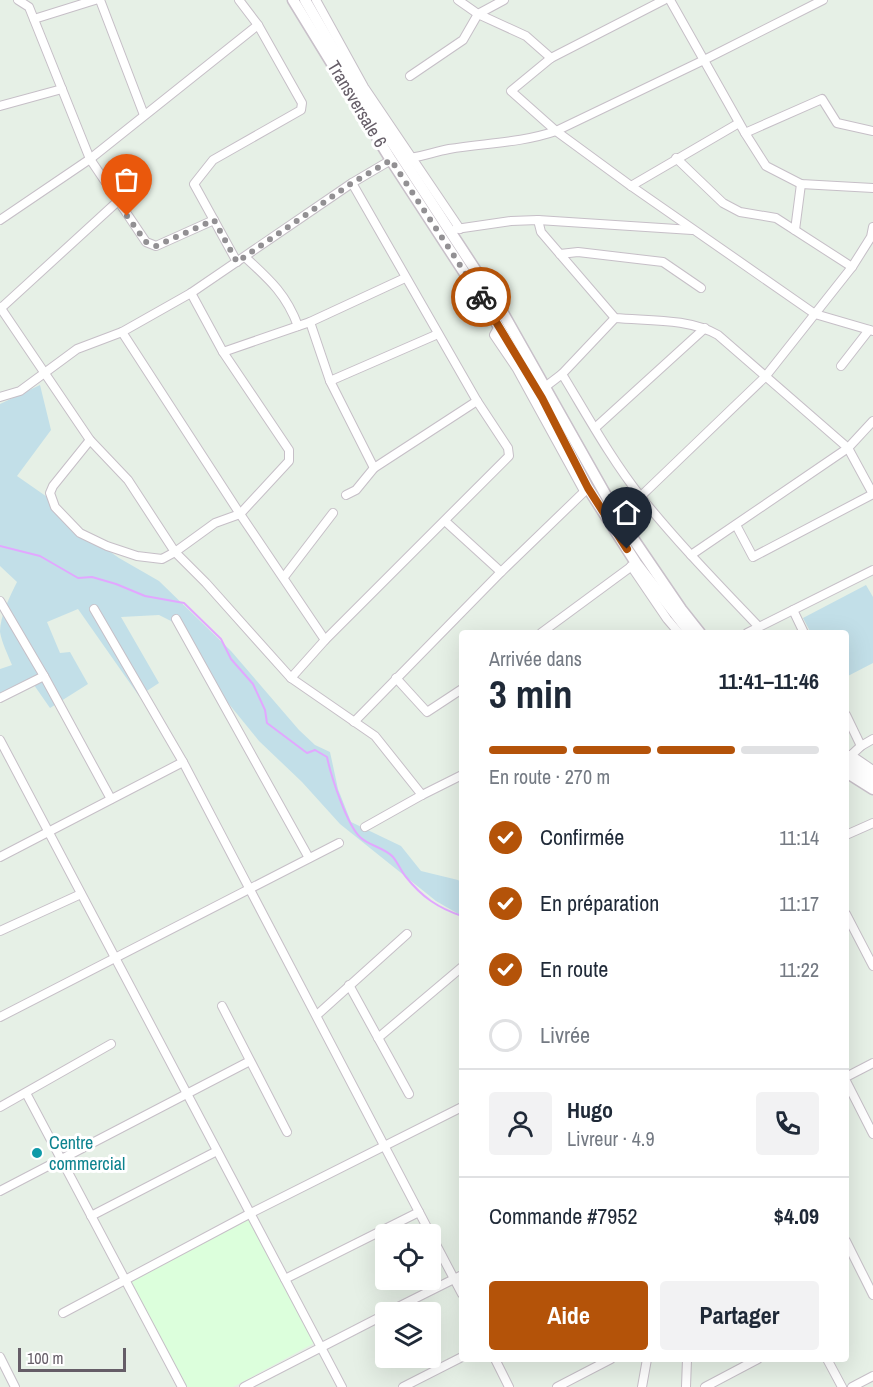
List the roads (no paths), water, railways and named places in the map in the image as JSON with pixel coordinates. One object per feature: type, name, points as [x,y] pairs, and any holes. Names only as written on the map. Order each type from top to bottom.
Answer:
[{"type":"main road","name":"Transversale 6","points":[[293,0],[402,159],[455,229],[618,515],[698,630]]},
{"type":"main road","name":"Transversale 6","points":[[305,0],[326,28],[369,100],[499,326],[586,490],[634,565],[688,630]]},
{"type":"main road","points":[[849,760],[873,779]]},
{"type":"main road","points":[[849,774],[873,789]]},
{"type":"street","points":[[18,0],[29,7],[90,159],[146,242],[156,246],[214,220]]},
{"type":"street","points":[[34,19],[94,0]]},
{"type":"street","points":[[100,0],[144,115]]},
{"type":"street","points":[[237,262],[194,184],[213,160],[301,110],[302,103],[258,25],[239,0]]},
{"type":"street","points":[[316,0],[326,28]]},
{"type":"street","points":[[458,0],[478,14],[526,36],[551,58]]},
{"type":"street","points":[[410,76],[463,40],[478,14],[504,0]]},
{"type":"street","points":[[664,0],[551,58],[511,91],[556,131],[815,314],[871,331],[842,366]]},
{"type":"street","points":[[670,0],[739,123],[766,166],[801,184],[873,188]]},
{"type":"street","points":[[0,397],[20,391],[78,349],[122,332],[191,293],[352,183],[402,159],[448,149],[535,138],[556,131],[823,0]]},
{"type":"street","points":[[0,220],[90,159],[258,25]]},
{"type":"street","points":[[0,105],[62,88]]},
{"type":"street","points":[[745,133],[822,99],[837,123],[873,131]]},
{"type":"street","points":[[631,186],[739,123]]},
{"type":"street","points":[[676,158],[723,203],[740,212],[776,218],[852,267]]},
{"type":"street","points":[[291,678],[325,640],[509,456],[508,448],[477,401],[352,183]]},
{"type":"street","points":[[795,230],[801,184]]},
{"type":"street","points":[[117,202],[0,308],[90,440],[128,480],[175,552],[206,583],[291,678],[375,736],[422,795]]},
{"type":"street","points":[[455,229],[511,221],[537,220],[694,230]]},
{"type":"street","points":[[537,220],[541,232],[615,318],[689,324],[705,328],[718,335],[848,448],[873,494],[753,557],[736,525]]},
{"type":"street","points":[[618,515],[641,496],[765,377],[852,267],[871,237],[873,227]]},
{"type":"street","points":[[560,254],[578,252],[663,262],[701,288]]},
{"type":"street","points":[[245,257],[271,281],[290,305],[298,326]]},
{"type":"street","points":[[223,352],[310,322],[405,278]]},
{"type":"street","points":[[90,440],[53,486],[50,493],[54,507],[80,533],[107,546],[137,556],[162,559],[214,523],[240,514],[289,461],[290,450],[223,352],[191,293]]},
{"type":"street","points":[[545,387],[562,374],[615,318]]},
{"type":"street","points":[[310,322],[330,381],[374,468]]},
{"type":"street","points":[[594,428],[705,328]]},
{"type":"street","points":[[122,332],[325,640]]},
{"type":"street","points":[[330,381],[438,334]]},
{"type":"street","points":[[562,374],[594,428],[641,496],[758,626]]},
{"type":"street","points":[[346,495],[356,490],[374,468],[477,401]]},
{"type":"street","points":[[692,555],[848,448],[873,421]]},
{"type":"street","points":[[354,722],[501,572],[586,490]]},
{"type":"street","points":[[284,577],[333,513]]},
{"type":"street","points":[[445,521],[501,572]]},
{"type":"street","points":[[545,630],[634,565],[667,619],[676,630]]},
{"type":"street","points":[[752,630],[873,570]]},
{"type":"street","points":[[0,601],[111,799]]},
{"type":"street","points":[[94,609],[183,762],[419,1212],[458,1276],[408,1302]]},
{"type":"street","points":[[793,610],[803,630]]},
{"type":"street","points":[[176,619],[309,858]]},
{"type":"street","points":[[0,698],[44,676]]},
{"type":"street","points":[[396,678],[427,712],[459,691]]},
{"type":"street","points":[[849,721],[861,746]]},
{"type":"street","points":[[849,758],[861,746],[873,739]]},
{"type":"street","points":[[0,740],[342,1387]]},
{"type":"street","points":[[849,759],[873,770]]},
{"type":"street","points":[[0,857],[183,762]]},
{"type":"street","points":[[365,828],[422,795],[459,777]]},
{"type":"street","points":[[849,835],[873,823]]},
{"type":"street","points":[[0,1017],[339,843]]},
{"type":"street","points":[[0,931],[81,894]]},
{"type":"street","points":[[849,920],[873,966]]},
{"type":"street","points":[[317,1015],[407,934]]},
{"type":"street","points":[[378,1038],[459,970]]},
{"type":"street","points":[[350,985],[409,1094]]},
{"type":"street","points":[[222,1006],[287,1132]]},
{"type":"street","points":[[0,1107],[111,1044]]},
{"type":"street","points":[[0,1191],[250,1061]]},
{"type":"street","points":[[849,1075],[873,1063]]},
{"type":"street","points":[[849,1087],[873,1134]]},
{"type":"street","points":[[26,1093],[182,1387]]},
{"type":"street","points":[[63,1313],[251,1213],[459,1109]]},
{"type":"street","points":[[91,1216],[217,1151]]},
{"type":"street","points":[[285,1279],[419,1212]]},
{"type":"street","points":[[849,1247],[873,1295]]},
{"type":"street","points":[[244,1387],[375,1319]]},
{"type":"street","points":[[0,1357],[15,1387]]},
{"type":"street","points":[[403,1387],[459,1359]]},
{"type":"street","points":[[496,1362],[509,1387]]},
{"type":"street","points":[[557,1387],[605,1362]]},
{"type":"street","points":[[642,1387],[646,1362]]},
{"type":"street","points":[[686,1387],[687,1362]]},
{"type":"street","points":[[705,1387],[752,1362]]},
{"type":"street","points":[[829,1362],[842,1387]]},
{"type":"street","points":[[852,1387],[873,1376]]},
{"type":"waterway","points":[[0,546],[40,556],[78,578],[92,577],[145,596],[184,603],[221,639],[231,659],[253,684],[265,710],[267,723],[307,753],[315,750],[327,757],[345,812],[361,838],[390,854],[406,877],[424,896],[459,915]]},
{"type":"place","name":"Centre commercial","points":[[37,1153]]}]
